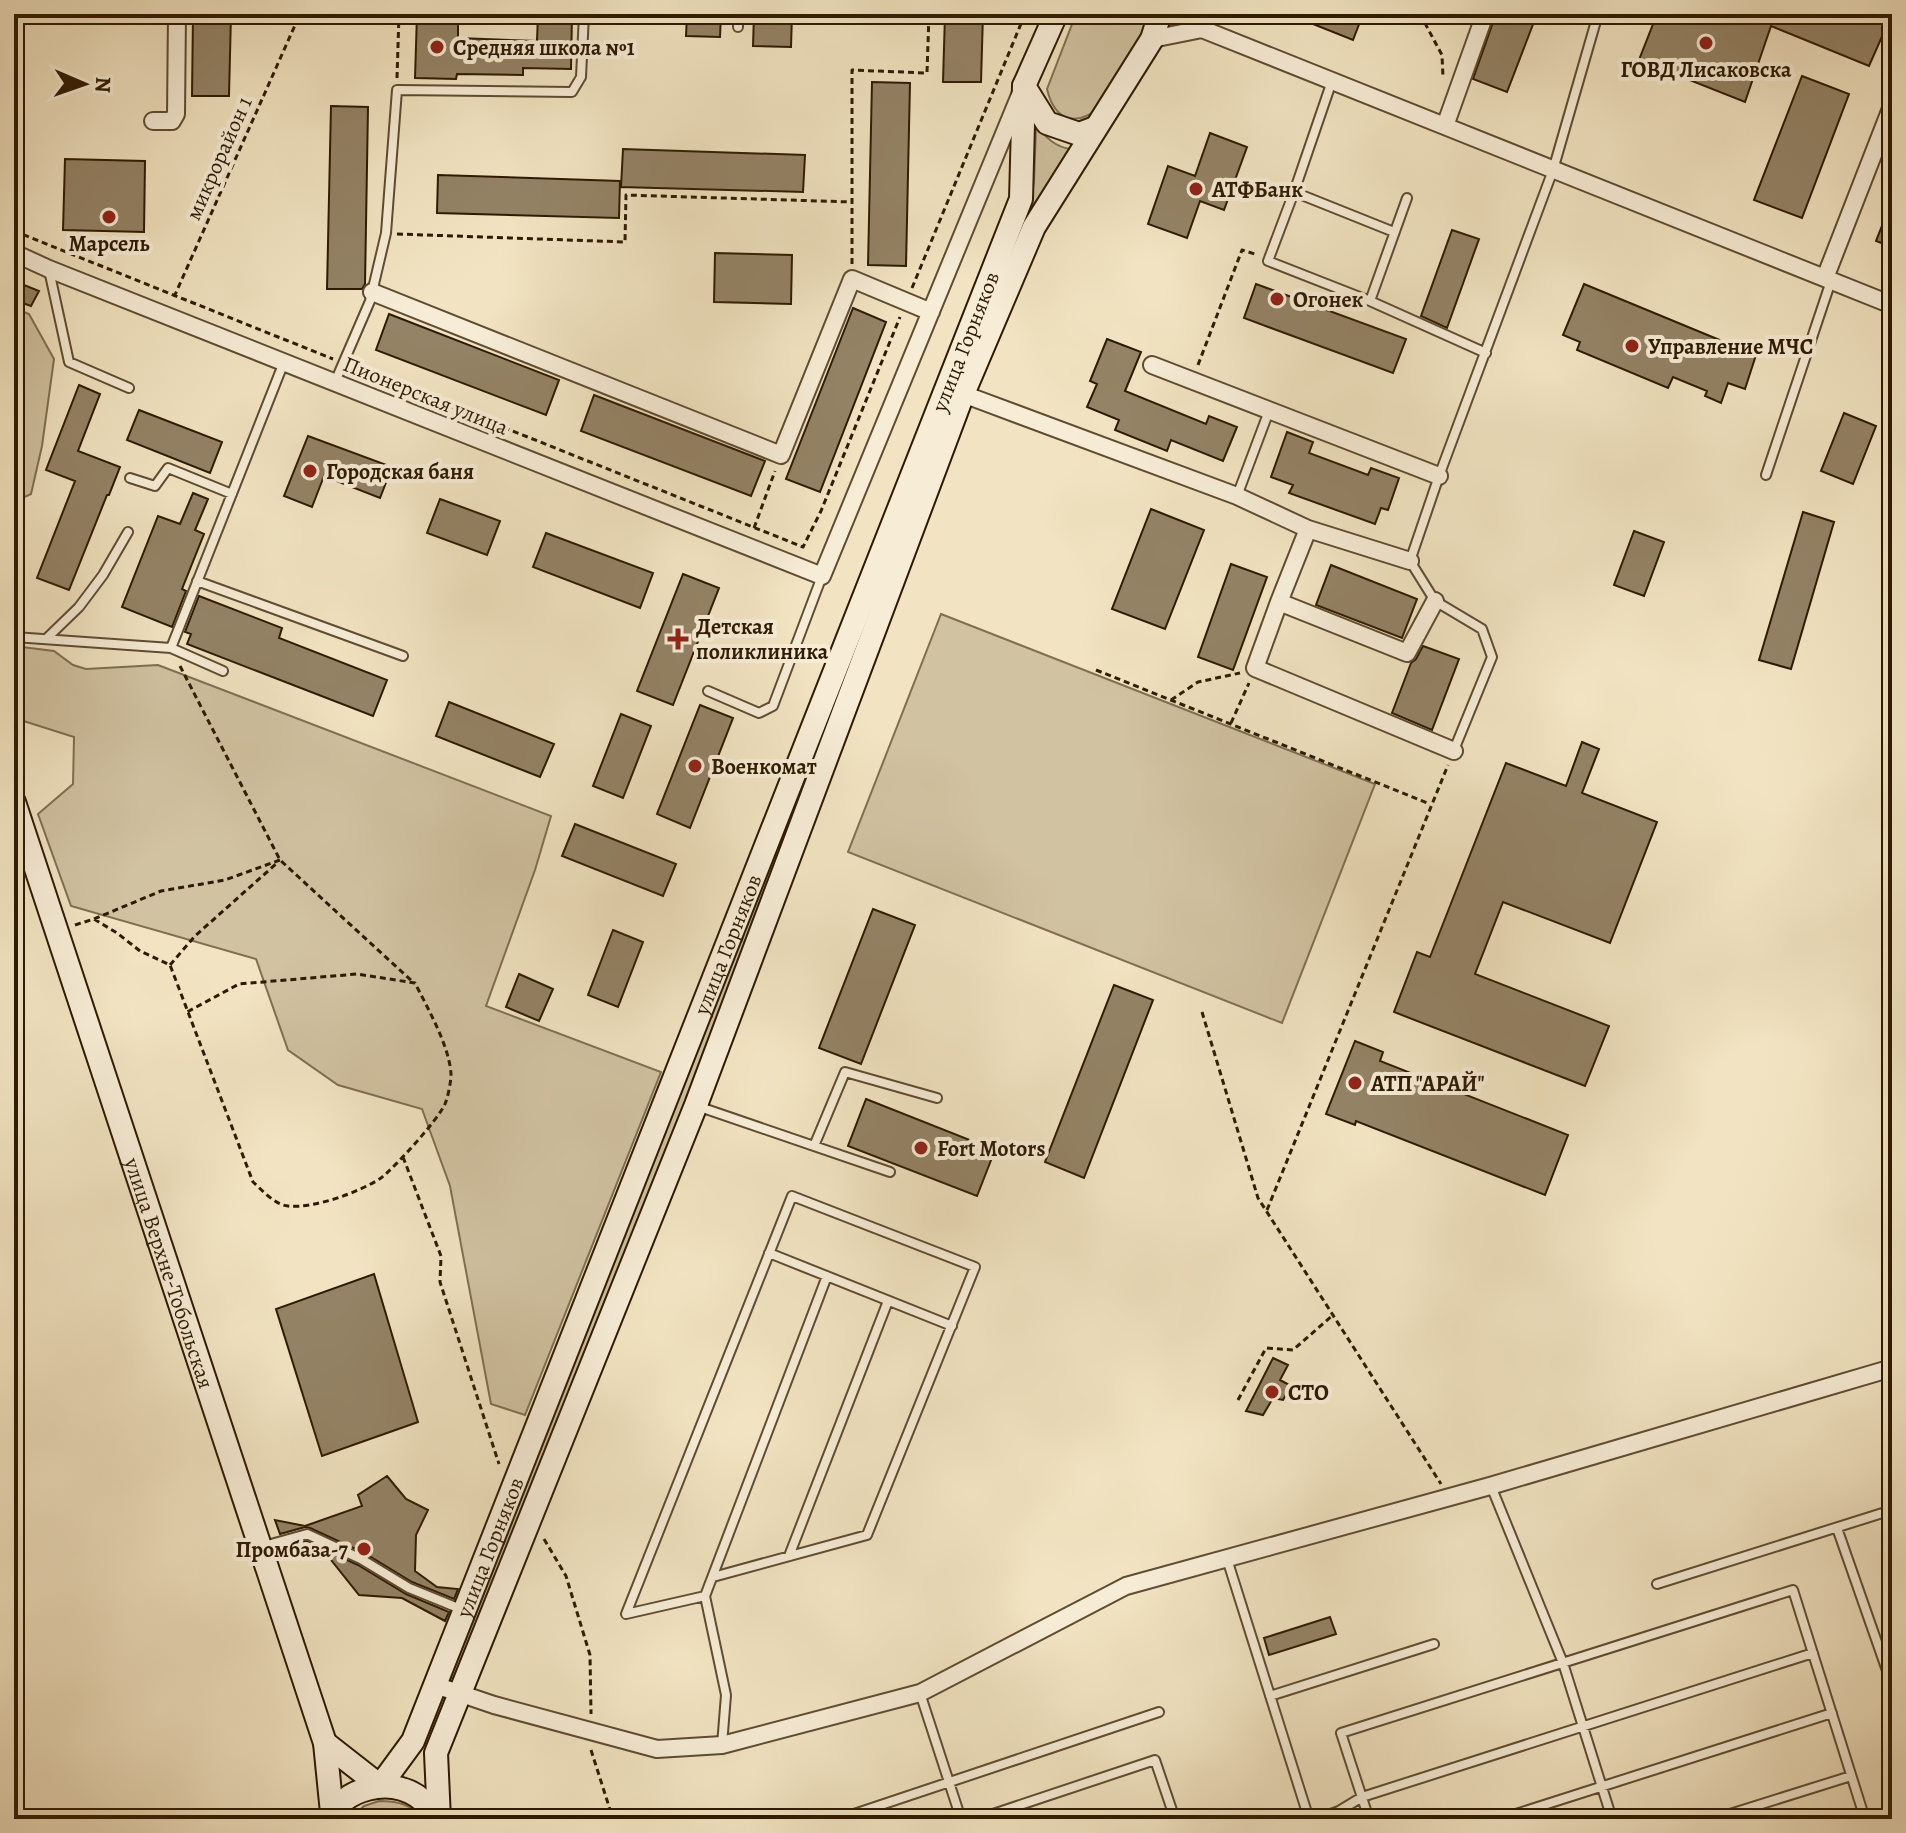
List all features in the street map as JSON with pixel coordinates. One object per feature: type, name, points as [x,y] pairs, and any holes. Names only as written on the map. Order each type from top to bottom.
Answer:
[{"type":"street","points":[[153,121],[172,121],[176,114],[177,14]]},
{"type":"street","name":"улица Горняков","points":[[822,576],[1056,14]]},
{"type":"street","name":"улица Горняков","points":[[438,1819],[436,1753],[696,1105],[963,394],[1034,227],[1152,39],[1160,14]]},
{"type":"street","points":[[1194,14],[1202,29]]},
{"type":"street","points":[[1445,126],[1485,14]]},
{"type":"street","points":[[1152,39],[1202,29],[1892,305]]},
{"type":"street","points":[[1024,86],[1047,123],[1079,134],[1095,128]]},
{"type":"street","name":"улица Горняков","points":[[380,1786],[413,1741],[1021,199],[1024,86]]},
{"type":"street","points":[[1828,280],[1892,106]]},
{"type":"street","name":"Пионерская улица","points":[[14,253],[822,576]]},
{"type":"street","points":[[372,292],[781,455],[852,279],[931,312]]},
{"type":"street","points":[[1152,365],[1439,476]]},
{"type":"street","points":[[963,394],[1237,496],[1308,529],[1410,561]]},
{"type":"street","points":[[1308,529],[1255,668],[1454,751]]},
{"type":"street","points":[[1279,602],[1407,653],[1435,601]]},
{"type":"street","name":"улица Верхне-Тобольская","points":[[14,802],[325,1743],[330,1816]]},
{"type":"street","points":[[435,1685],[657,1749],[722,1745],[920,1693],[1126,1586],[1490,1486],[1892,1368]]},
{"type":"street","points":[[325,1743],[380,1786]]},
{"type":"street","points":[[330,1816],[345,1799],[362,1790],[380,1786],[415,1794],[438,1819]]},
{"type":"lane","points":[[335,382],[372,292],[386,233],[397,90],[572,92],[581,77],[584,14]]},
{"type":"lane","points":[[738,14],[738,27]]},
{"type":"lane","points":[[1454,751],[1492,657],[1482,629],[1435,601],[1410,561],[1553,170],[1598,14]]},
{"type":"lane","points":[[1332,80],[1268,261],[1370,301],[1486,353]]},
{"type":"lane","points":[[1294,192],[1394,232]]},
{"type":"lane","points":[[1370,301],[1407,198]]},
{"type":"lane","points":[[49,269],[69,362],[129,388]]},
{"type":"lane","points":[[1766,475],[1828,280]]},
{"type":"lane","points":[[171,648],[284,362]]},
{"type":"lane","points":[[1237,496],[1269,410]]},
{"type":"lane","points":[[130,478],[155,486],[168,468],[232,494]]},
{"type":"lane","points":[[46,639],[79,607],[103,575],[128,532]]},
{"type":"lane","points":[[708,691],[759,713],[773,706],[822,576]]},
{"type":"lane","points":[[197,581],[403,656]]},
{"type":"lane","points":[[14,637],[171,648],[223,671]]},
{"type":"lane","points":[[814,1146],[845,1072],[937,1098]]},
{"type":"lane","points":[[696,1105],[890,1172]]},
{"type":"lane","points":[[705,1596],[626,1614],[792,1196],[975,1267],[867,1535],[713,1577]]},
{"type":"lane","points":[[769,1253],[952,1326]]},
{"type":"lane","points":[[722,1745],[726,1695],[705,1596],[827,1276]]},
{"type":"lane","points":[[789,1556],[888,1301]]},
{"type":"lane","points":[[1490,1486],[1563,1663],[1612,1819]]},
{"type":"lane","points":[[1657,1584],[1892,1510]]},
{"type":"lane","points":[[1837,1528],[1892,1685]]},
{"type":"lane","points":[[260,1547],[307,1534],[361,1559],[409,1588],[463,1611]]},
{"type":"lane","points":[[1227,1559],[1309,1819]]},
{"type":"lane","points":[[1369,1819],[1341,1733],[1793,1590],[1865,1819]]},
{"type":"lane","points":[[1270,1696],[1434,1644]]},
{"type":"lane","points":[[1317,1819],[1339,1811],[1362,1797],[1813,1653]]},
{"type":"lane","points":[[920,1693],[961,1819]]},
{"type":"lane","points":[[839,1819],[1159,1712]]},
{"type":"lane","points":[[1500,1819],[1832,1713]]},
{"type":"lane","points":[[978,1819],[1155,1760],[1175,1819]]},
{"type":"lane","points":[[1714,1819],[1851,1776]]},
{"type":"path","name":"микрорайон 1","points":[[166,315],[300,14]]},
{"type":"path","points":[[397,90],[399,14]]},
{"type":"path","points":[[852,279],[852,70],[927,73],[929,14]]},
{"type":"path","points":[[14,231],[803,547],[821,511],[1025,14]]},
{"type":"path","points":[[1420,14],[1442,55],[1443,83]]},
{"type":"path","points":[[386,233],[625,242],[626,195],[852,202]]},
{"type":"path","points":[[1192,380],[1242,250],[1260,256]]},
{"type":"path","points":[[754,528],[781,455]]},
{"type":"path","points":[[94,919],[140,951],[170,965],[253,1182],[286,1206],[311,1204],[352,1194],[382,1177],[413,1146],[445,1105],[451,1075],[444,1044],[415,983],[280,860],[171,648]]},
{"type":"path","points":[[1171,700],[1198,682],[1255,668]]},
{"type":"path","points":[[1231,724],[1255,668]]},
{"type":"path","points":[[1096,670],[1432,805]]},
{"type":"path","points":[[1266,1211],[1454,751]]},
{"type":"path","points":[[57,930],[94,919],[161,891],[225,880],[280,860]]},
{"type":"path","points":[[170,965],[195,936],[280,860]]},
{"type":"path","points":[[187,1012],[239,984],[357,974],[415,983]]},
{"type":"path","points":[[1202,1012],[1258,1198],[1449,1497]]},
{"type":"path","points":[[1238,1400],[1266,1348],[1293,1350],[1333,1315]]},
{"type":"shaded area","points":[[1076,14],[1154,14],[1103,105],[1076,119],[1062,115],[1056,109],[1047,89]]},
{"type":"shaded area","points":[[1036,126],[1056,144],[1071,149],[1039,215],[458,1678],[453,1679],[449,1672],[1031,203]]},
{"type":"shaded area","points":[[14,308],[29,314],[54,359],[42,446],[31,494],[14,502]]},
{"type":"shaded area","points":[[941,614],[1375,784],[1282,1023],[848,852]]},
{"type":"shaded area","points":[[14,646],[54,651],[73,665],[86,669],[158,665],[551,816],[486,1006],[661,1072],[525,1415],[491,1404],[450,1186],[422,1109],[338,1085],[288,1050],[256,959],[71,906],[38,814],[73,784],[74,737],[14,718]]},
{"type":"shaded area","points":[[379,1801],[403,1804],[423,1819],[350,1819],[364,1806]]},
{"type":"building","points":[[193,14],[231,14],[229,96],[192,96]]},
{"type":"building","points":[[417,14],[458,15],[458,38],[537,41],[538,14],[572,14],[571,69],[523,68],[523,75],[457,74],[456,79],[415,78]]},
{"type":"building","points":[[687,14],[721,14],[720,37],[686,36]]},
{"type":"building","points":[[754,14],[792,14],[791,47],[753,46]]},
{"type":"building","points":[[945,14],[983,14],[981,82],[943,82]]},
{"type":"building","points":[[1288,14],[1363,14],[1353,40]]},
{"type":"building","points":[[1496,14],[1537,14],[1507,92],[1473,79]]},
{"type":"building","name":"ГОВД Лисаковска","points":[[1657,14],[1892,14],[1869,66],[1771,26],[1745,102],[1639,60]]},
{"type":"building","points":[[1802,76],[1849,94],[1802,218],[1754,200]]},
{"type":"building","points":[[872,82],[910,83],[906,266],[868,265]]},
{"type":"building","points":[[331,106],[368,107],[365,284],[362,289],[327,289]]},
{"type":"building","name":"АТФБанк","points":[[1210,133],[1247,147],[1224,210],[1200,201],[1187,238],[1148,224],[1168,166],[1195,176]]},
{"type":"building","points":[[623,149],[805,155],[803,192],[621,187]]},
{"type":"building","points":[[65,159],[145,161],[144,232],[63,230]]},
{"type":"building","points":[[438,175],[620,181],[619,218],[437,213]]},
{"type":"building","points":[[1892,203],[1892,247],[1876,241]]},
{"type":"building","points":[[1452,230],[1479,239],[1447,328],[1421,316]]},
{"type":"building","points":[[715,253],[792,255],[791,304],[714,302]]},
{"type":"building","points":[[14,281],[39,291],[31,306],[14,300]]},
{"type":"building","points":[[1256,284],[1406,339],[1393,373],[1244,318]]},
{"type":"building","points":[[1584,284],[1722,341],[1757,352],[1745,389],[1728,383],[1721,403],[1705,396],[1707,391],[1673,377],[1668,388],[1577,350],[1580,342],[1563,335]]},
{"type":"building","points":[[853,308],[886,322],[820,492],[786,479]]},
{"type":"building","points":[[389,314],[559,380],[546,415],[376,350]]},
{"type":"building","points":[[1107,339],[1141,352],[1125,391],[1206,424],[1209,416],[1237,427],[1223,461],[1171,440],[1167,451],[1115,430],[1119,420],[1087,407],[1097,384],[1090,381]]},
{"type":"building","points":[[79,385],[100,394],[78,451],[120,467],[69,590],[37,578],[75,481],[46,470]]},
{"type":"building","points":[[594,395],[765,461],[751,496],[581,431]]},
{"type":"building","points":[[139,410],[222,442],[210,473],[127,440]]},
{"type":"building","points":[[1844,413],[1876,426],[1853,484],[1821,471]]},
{"type":"building","points":[[1287,432],[1313,442],[1309,453],[1368,475],[1371,468],[1399,478],[1388,510],[1381,508],[1375,524],[1289,493],[1293,485],[1271,477]]},
{"type":"building","points":[[308,436],[392,467],[380,498],[324,476],[312,507],[284,496]]},
{"type":"building","points":[[193,493],[208,499],[195,530],[204,534],[182,589],[186,591],[172,627],[122,607],[158,516],[180,524]]},
{"type":"building","points":[[440,499],[500,521],[487,555],[427,533]]},
{"type":"building","points":[[1151,509],[1204,530],[1165,629],[1112,609]]},
{"type":"building","points":[[1803,512],[1834,522],[1791,669],[1759,660]]},
{"type":"building","points":[[1634,531],[1664,542],[1644,596],[1614,585]]},
{"type":"building","points":[[546,533],[653,573],[640,608],[533,567]]},
{"type":"building","points":[[1231,564],[1267,577],[1233,670],[1198,657]]},
{"type":"building","points":[[1331,565],[1417,599],[1402,638],[1316,605]]},
{"type":"building","name":"Детская поликлиника","points":[[683,574],[719,588],[673,705],[637,691]]},
{"type":"building","points":[[199,596],[282,628],[279,638],[387,680],[373,716],[187,644],[191,634],[185,632]]},
{"type":"building","points":[[1423,646],[1459,659],[1432,730],[1392,713],[1411,663]]},
{"type":"building","points":[[449,702],[554,744],[540,777],[436,736]]},
{"type":"building","name":"Военкомат","points":[[700,705],[733,718],[690,828],[657,814]]},
{"type":"building","points":[[621,714],[651,726],[623,798],[593,786]]},
{"type":"building","points":[[1582,742],[1599,749],[1582,793],[1657,822],[1610,943],[1503,902],[1475,974],[1609,1026],[1585,1086],[1394,1012],[1417,952],[1430,957],[1506,763],[1566,786]]},
{"type":"building","points":[[575,824],[676,864],[663,896],[562,856]]},
{"type":"building","points":[[873,909],[915,925],[861,1064],[819,1048]]},
{"type":"building","points":[[613,930],[643,942],[618,1007],[588,995]]},
{"type":"building","points":[[519,974],[553,989],[539,1021],[506,1007]]},
{"type":"building","points":[[1114,985],[1153,1000],[1084,1178],[1045,1162]]},
{"type":"building","points":[[1355,1041],[1383,1052],[1380,1061],[1568,1135],[1545,1195],[1356,1121],[1355,1125],[1326,1114]]},
{"type":"building","name":"Fort Motors","points":[[866,1099],[995,1150],[977,1196],[848,1146]]},
{"type":"building","points":[[374,1274],[418,1422],[322,1456],[276,1309]]},
{"type":"building","name":"СТО","points":[[1273,1358],[1288,1365],[1280,1380],[1291,1386],[1283,1400],[1273,1398],[1263,1415],[1246,1411]]},
{"type":"building","points":[[387,1476],[406,1499],[428,1510],[416,1535],[415,1571],[437,1587],[458,1589],[454,1599],[412,1582],[364,1553],[310,1528],[280,1534],[275,1520],[305,1526],[362,1506],[358,1495]]},
{"type":"building","points":[[306,1541],[358,1565],[406,1594],[449,1612],[445,1621],[402,1598],[359,1595],[323,1550],[301,1548],[287,1558],[284,1548]]},
{"type":"building","points":[[1330,1617],[1336,1634],[1269,1655],[1264,1638]]},
{"type":"place","name":"ГОВД Лисаковска","points":[[1706,43]]},
{"type":"place","name":"Средняя школа №1","points":[[437,47]]},
{"type":"place","name":"АТФБанк","points":[[1196,189]]},
{"type":"place","name":"Марсель","points":[[109,217]]},
{"type":"place","name":"Огонек","points":[[1277,299]]},
{"type":"place","name":"Управление МЧС","points":[[1632,346]]},
{"type":"place","name":"Городская баня","points":[[310,471]]},
{"type":"place","name":"Детская поликлиника","points":[[678,639]]},
{"type":"place","name":"Военкомат","points":[[695,766]]},
{"type":"place","name":"АТП \"АРАЙ\"","points":[[1355,1083]]},
{"type":"place","name":"Fort Motors","points":[[921,1148]]},
{"type":"place","name":"СТО","points":[[1272,1392]]},
{"type":"place","name":"Промбаза-7","points":[[364,1549]]}]
